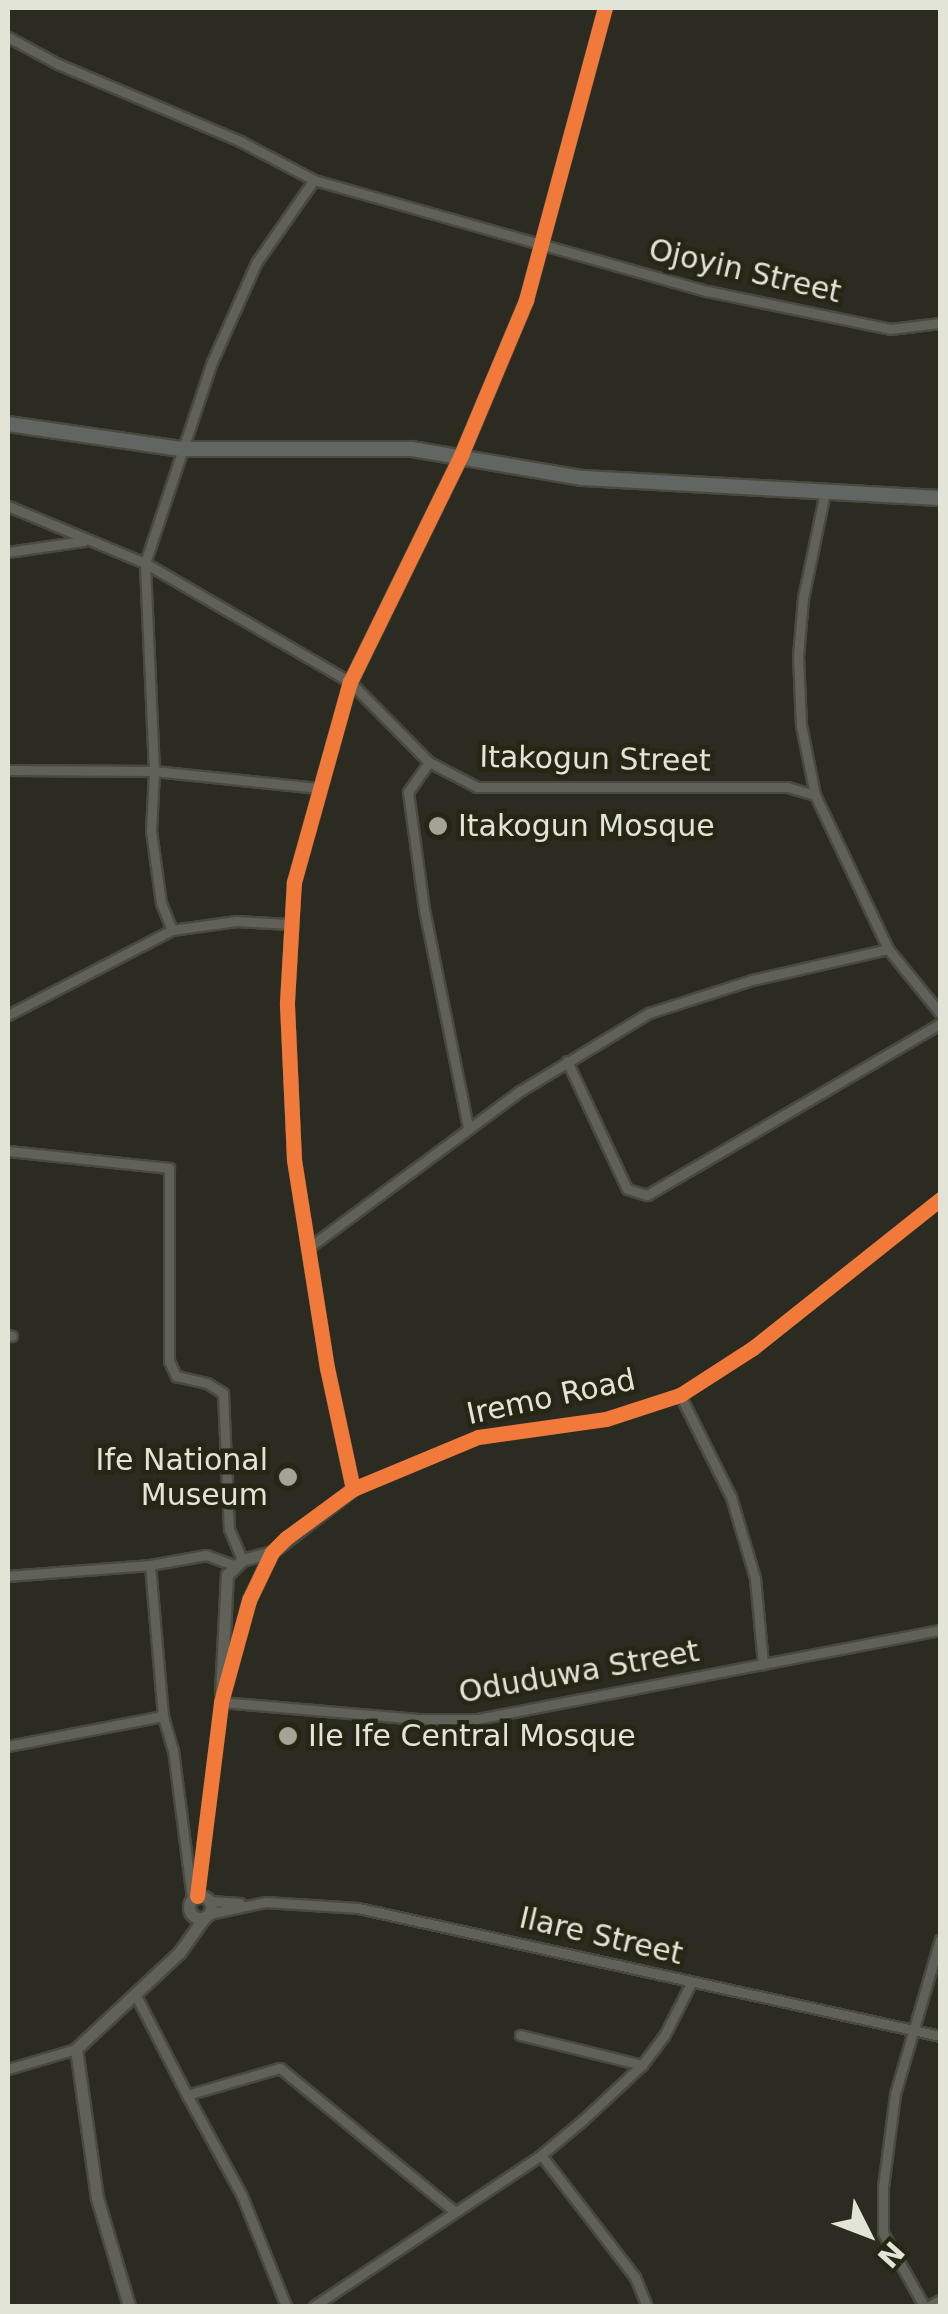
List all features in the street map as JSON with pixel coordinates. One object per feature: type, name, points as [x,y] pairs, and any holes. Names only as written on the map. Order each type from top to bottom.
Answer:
[{"type":"main road","points":[[8,424],[182,450],[412,449],[582,478],[940,498]]},
{"type":"street","points":[[8,1576],[150,1565],[206,1554],[238,1562],[272,1552],[353,1489],[307,1249],[288,1080],[288,924],[294,882],[350,682],[462,455],[526,300],[604,8]]},
{"type":"street","name":"Ojoyin Street","points":[[8,37],[58,64],[240,141],[314,180],[541,248],[707,290],[890,329],[940,322]]},
{"type":"street","points":[[172,930],[160,903],[151,831],[154,771],[145,563],[212,362],[256,264],[314,180]]},
{"type":"street","points":[[825,492],[802,598],[798,656],[801,725],[814,794],[888,949],[940,1013]]},
{"type":"street","name":"Itakogun Street","points":[[8,506],[145,563],[350,682],[429,762],[477,787],[786,787],[814,794]]},
{"type":"street","points":[[8,552],[86,541]]},
{"type":"street","points":[[429,762],[408,792],[424,910],[468,1128]]},
{"type":"street","points":[[8,770],[154,771],[318,788]]},
{"type":"street","points":[[8,1014],[172,930],[236,921],[288,924]]},
{"type":"street","points":[[307,1249],[468,1128],[567,1061],[649,1013],[703,994],[888,949]]},
{"type":"street","points":[[567,1061],[627,1188],[648,1195],[940,1024]]},
{"type":"street","points":[[8,1151],[169,1168],[169,1361],[176,1376],[207,1383],[223,1393],[229,1529],[238,1562],[223,1596],[222,1702],[201,1906],[179,1953],[76,2049],[8,2069]]},
{"type":"street","name":"Iremo Road","points":[[353,1489],[478,1437],[606,1419],[680,1395],[753,1348],[940,1198]]},
{"type":"street","points":[[680,1395],[731,1497],[755,1578],[764,1665]]},
{"type":"street","points":[[222,1702],[249,1600],[272,1552]]},
{"type":"street","points":[[150,1565],[164,1716],[201,1906]]},
{"type":"street","points":[[223,1596],[249,1600]]},
{"type":"street","name":"Oduduwa Street","points":[[222,1702],[421,1720],[478,1719],[940,1630]]},
{"type":"street","points":[[8,1746],[164,1716]]},
{"type":"street","name":"Ilare Street","points":[[201,1906],[358,1908],[407,1916],[940,2036]]},
{"type":"street","points":[[940,1939],[886,2138],[883,2233],[926,2306],[940,2300]]},
{"type":"street","points":[[314,2306],[541,2155],[642,2066],[664,2036],[691,1983]]},
{"type":"street","points":[[135,1994],[242,2196],[286,2306]]},
{"type":"street","points":[[520,2035],[642,2066]]},
{"type":"street","points":[[76,2049],[97,2198],[129,2306]]},
{"type":"street","points":[[187,2095],[280,2068],[453,2210]]},
{"type":"street","points":[[541,2155],[636,2277],[647,2306]]},
{"type":"cycle path","points":[[353,1489],[327,1368],[294,1159],[287,1002],[294,882],[350,682],[461,455],[526,300],[605,8]]},
{"type":"cycle path","points":[[197,1896],[221,1702],[249,1600],[272,1552],[286,1538],[353,1489],[478,1437],[606,1419],[680,1395],[753,1348],[940,1199]]},
{"type":"place","name":"Itakogun Mosque","points":[[438,826]]},
{"type":"place","name":"Ife National Museum","points":[[288,1477]]},
{"type":"place","name":"Ile Ife Central Mosque","points":[[288,1736]]}]
